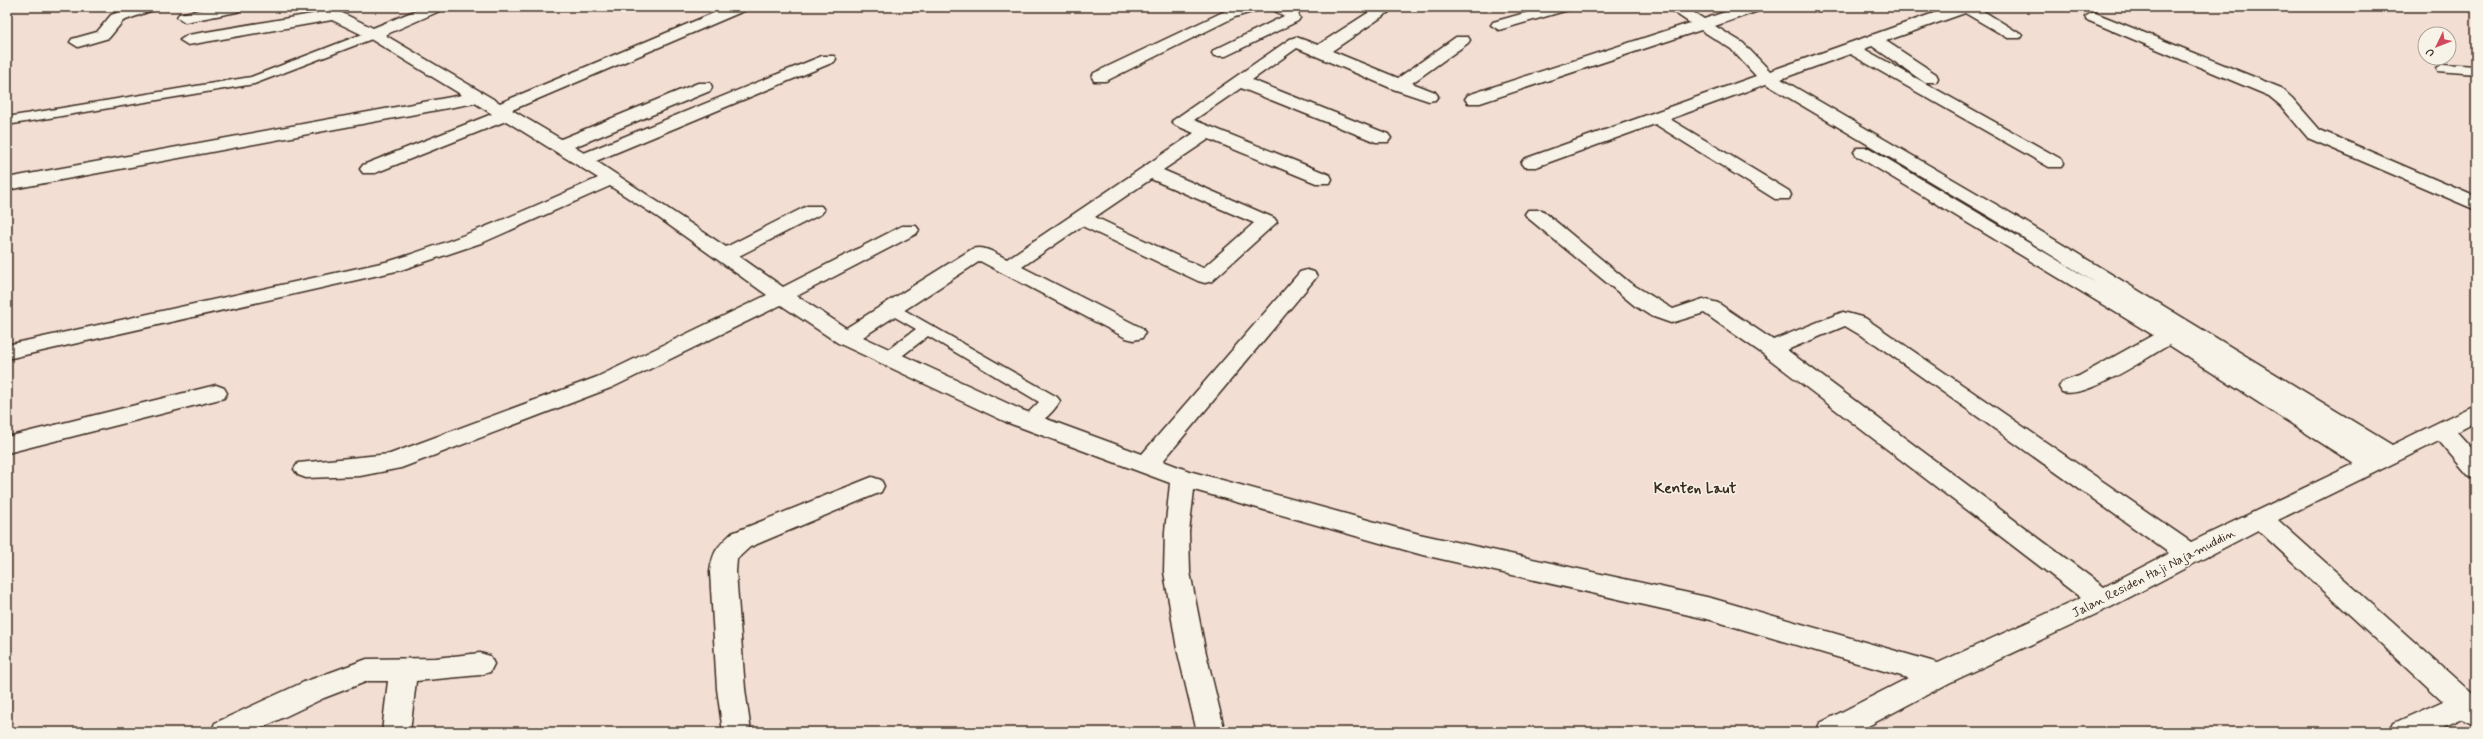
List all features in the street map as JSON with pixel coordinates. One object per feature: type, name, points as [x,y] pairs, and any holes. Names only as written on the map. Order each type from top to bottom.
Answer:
[{"type":"street","points":[[78,42],[103,35],[119,16],[148,7]]},
{"type":"street","points":[[185,17],[237,7]]},
{"type":"street","points":[[373,34],[437,7]]},
{"type":"street","points":[[369,169],[742,7]]},
{"type":"street","points":[[1100,78],[1230,14],[1254,7]]},
{"type":"street","points":[[1220,53],[1292,18],[1292,14],[1279,7]]},
{"type":"street","points":[[1499,25],[1563,7]]},
{"type":"street","points":[[1674,7],[1704,24],[1737,46],[1759,81],[2178,332],[2382,460]]},
{"type":"street","points":[[1474,100],[1756,7]]},
{"type":"street","points":[[1530,162],[1874,41],[1904,28],[1966,7],[2014,35]]},
{"type":"street","points":[[1319,52],[1384,10]]},
{"type":"street","points":[[188,40],[326,11],[373,34],[583,160],[846,338],[1028,422],[1183,478],[1419,544],[1711,609],[1939,675]]},
{"type":"street","points":[[2093,17],[2275,92],[2286,99],[2302,126],[2314,134],[2476,204]]},
{"type":"street","points":[[1399,84],[1462,40]]},
{"type":"street","points":[[1874,41],[1936,83],[1976,116]]},
{"type":"street","points":[[1324,179],[1181,121],[1296,42],[1429,96]]},
{"type":"street","points":[[1851,48],[1976,116],[2055,163]]},
{"type":"street","points":[[583,160],[828,59]]},
{"type":"street","points":[[1239,81],[1382,138]]},
{"type":"street","points":[[560,146],[704,87]]},
{"type":"street","points":[[7,170],[278,123],[470,93]]},
{"type":"street","points":[[7,184],[470,93]]},
{"type":"street","points":[[1656,118],[1782,196]]},
{"type":"street","points":[[1008,268],[1207,132]]},
{"type":"street","points":[[1081,218],[1205,277],[1267,222],[1149,171]]},
{"type":"street","points":[[7,352],[394,266],[437,254],[500,229],[612,179]]},
{"type":"street","points":[[725,255],[814,210]]},
{"type":"street","points":[[1535,214],[1622,286],[1658,311],[1674,316],[1700,306],[1707,307],[1771,349],[2102,600]]},
{"type":"street","points":[[306,469],[372,466],[405,458],[482,427],[605,382],[782,296],[909,230]]},
{"type":"street","points":[[846,338],[979,253],[1134,333]]},
{"type":"street","points":[[1146,465],[1307,276]]},
{"type":"street","points":[[1771,349],[1839,320],[1858,323],[1885,340],[2190,555]]},
{"type":"street","points":[[2070,387],[2087,381],[2178,332]]},
{"type":"street","points":[[7,445],[216,393]]},
{"type":"street","name":"Jalan Residen Haji Najamuddin","points":[[1830,732],[1939,675],[2102,600],[2260,518],[2443,431],[2476,412]]},
{"type":"street","points":[[2443,431],[2476,469]]},
{"type":"street","points":[[1183,478],[1177,532],[1177,572],[1191,649],[1211,732]]},
{"type":"street","points":[[737,732],[731,689],[724,572],[725,555],[731,547],[754,533],[872,486]]},
{"type":"street","points":[[2260,518],[2470,709],[2404,732]]},
{"type":"street","points":[[225,732],[336,680],[367,670],[436,669],[480,664]]},
{"type":"street","points":[[396,732],[403,669]]},
{"type":"lane","points":[[7,121],[254,80],[373,34]]},
{"type":"lane","points":[[2443,68],[2476,70]]},
{"type":"lane","points":[[892,308],[1052,401],[1028,422]]},
{"type":"lane","points":[[888,358],[928,329]]},
{"type":"district","name":"Kenten Laut","points":[[1695,488]]}]
